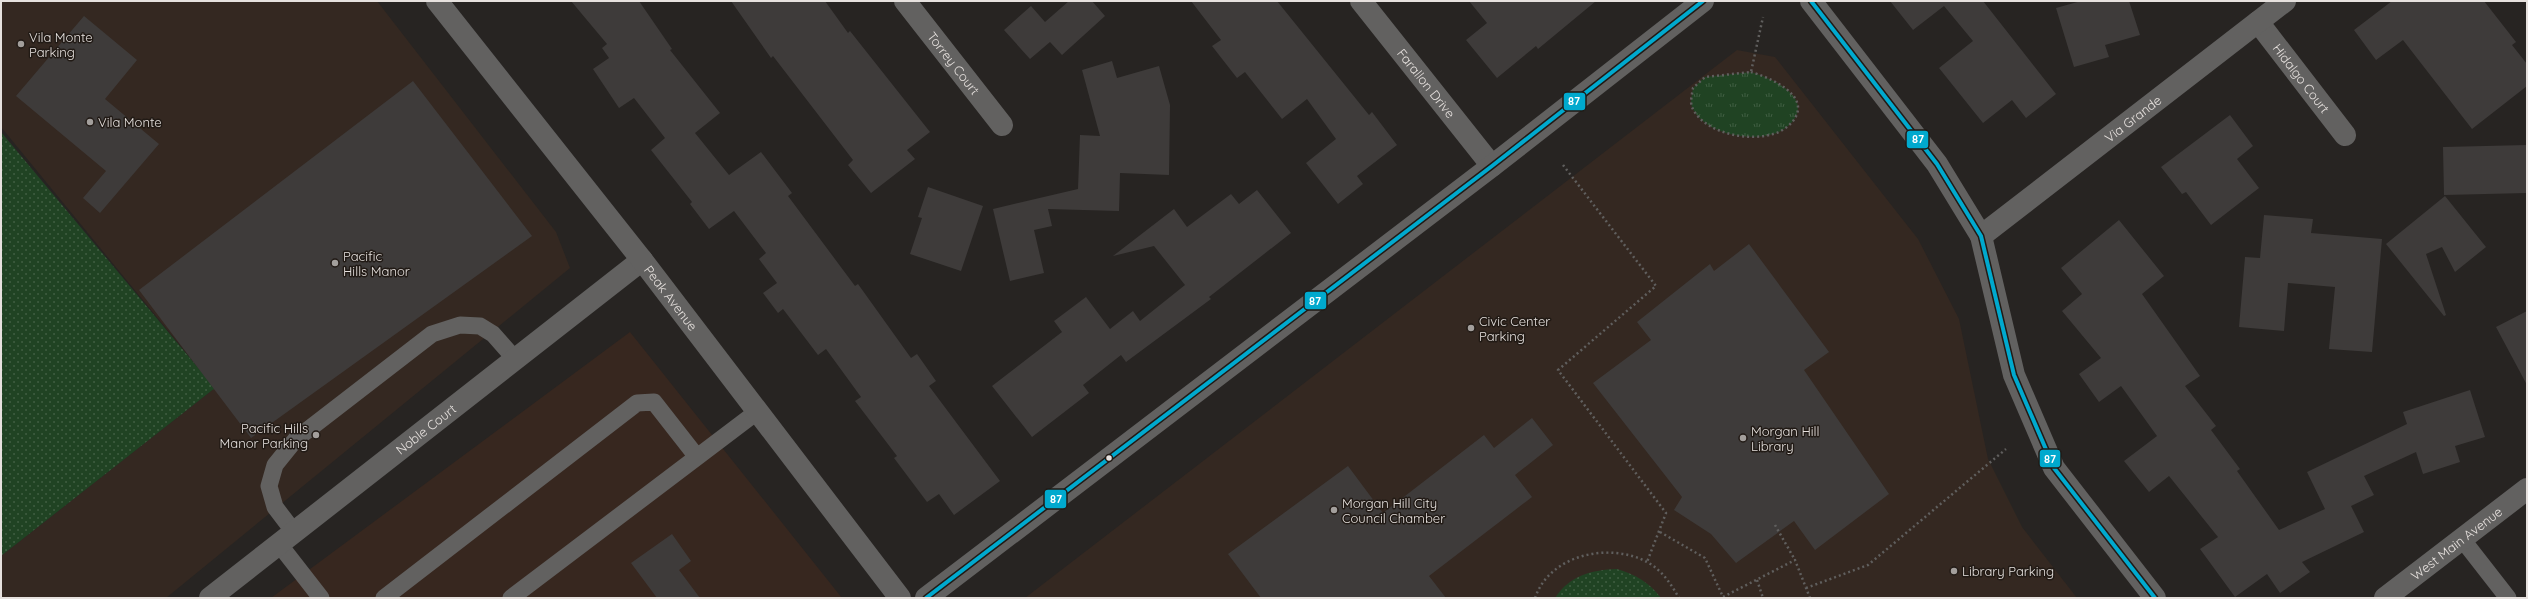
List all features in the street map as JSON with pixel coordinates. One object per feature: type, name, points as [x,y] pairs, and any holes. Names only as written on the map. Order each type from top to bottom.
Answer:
[{"type":"street","name":"Peak Avenue","points":[[437,1],[642,260],[900,598]]},
{"type":"street","name":"Torrey Court","points":[[905,1],[1002,125]]},
{"type":"street","name":"Farallon Drive","points":[[1361,1],[1492,166]]},
{"type":"street","points":[[926,598],[1492,166],[1703,1]]},
{"type":"street","points":[[1810,1],[1937,164],[1981,236],[2014,375],[2054,468],[2156,598]]},
{"type":"street","name":"Via Grande","points":[[1981,236],[2285,1]]},
{"type":"street","name":"Hidalgo Court","points":[[2258,22],[2345,135]]},
{"type":"street","name":"Noble Court","points":[[210,598],[642,260]]},
{"type":"street","name":"West Main Avenue","points":[[2385,598],[2527,489]]},
{"type":"lane","points":[[322,598],[287,538],[269,486],[275,465],[296,438],[432,334],[460,325],[480,326],[493,334],[515,359]]},
{"type":"lane","points":[[384,598],[637,403],[654,402],[697,457]]},
{"type":"lane","points":[[511,598],[758,411]]},
{"type":"lane","points":[[2462,539],[2508,598]]},
{"type":"path","points":[[1751,72],[1764,17]]},
{"type":"path","points":[[1751,72],[1774,80],[1792,94],[1797,104],[1797,116],[1788,127],[1774,134],[1741,136],[1726,132],[1699,118],[1691,105],[1692,88],[1705,77],[1751,72]]},
{"type":"path","points":[[1563,165],[1656,286],[1558,370],[1666,513],[1660,532],[1647,562]]},
{"type":"path","points":[[1806,588],[1868,565],[2006,449]]},
{"type":"path","points":[[1775,524],[1796,560],[1810,598]]},
{"type":"path","points":[[1660,532],[1704,558],[1724,597],[1796,560]]},
{"type":"path","points":[[1535,598],[1552,573],[1573,559],[1598,552],[1623,553],[1647,562],[1668,579],[1679,598]]},
{"type":"path","points":[[1757,580],[1763,598]]},
{"type":"shaded area","points":[[1,1],[377,1],[556,232],[570,268],[166,598],[1,598],[1,556],[215,388],[1,127]]},
{"type":"shaded area","points":[[1737,50],[1775,57],[1918,239],[1959,319],[1988,459],[2022,527],[2077,598],[1025,598]]},
{"type":"shaded area","points":[[630,332],[842,598],[271,598]]},
{"type":"green space","points":[[1751,72],[1768,78],[1793,95],[1797,103],[1798,112],[1793,121],[1787,127],[1782,131],[1763,136],[1739,136],[1716,129],[1698,116],[1691,105],[1691,98],[1693,88],[1705,77]]},
{"type":"green space","points":[[1,132],[215,388],[1,556]]},
{"type":"green space","points":[[1617,569],[1647,583],[1661,598],[1555,598],[1568,584],[1582,575]]},
{"type":"building","points":[[571,1],[639,1],[672,49],[670,50],[720,113],[695,133],[729,175],[761,152],[792,193],[788,196],[855,286],[858,284],[911,358],[917,354],[936,381],[929,386],[1000,481],[954,515],[939,494],[927,502],[894,458],[897,456],[855,401],[861,397],[826,349],[818,355],[783,309],[778,313],[763,293],[777,283],[759,259],[766,253],[734,211],[709,229],[690,204],[692,202],[651,150],[665,138],[634,98],[619,108],[593,69],[609,58],[602,48],[607,44]]},
{"type":"building","points":[[731,1],[825,1],[848,33],[850,31],[930,132],[907,150],[915,159],[871,193],[848,165],[853,160],[773,56],[771,58]]},
{"type":"building","points":[[1069,1],[1092,1],[1105,16],[1062,55],[1050,42],[1030,59],[1004,30],[1031,6],[1045,22]]},
{"type":"building","points":[[1191,1],[1277,1],[1369,115],[1372,112],[1397,145],[1357,176],[1363,184],[1338,204],[1306,163],[1336,139],[1307,99],[1282,119],[1245,72],[1237,78],[1212,46],[1221,40]]},
{"type":"building","points":[[1469,1],[1596,1],[1538,49],[1536,46],[1497,78],[1466,40],[1487,23]]},
{"type":"building","points":[[1890,1],[1983,1],[2056,94],[2026,118],[2012,100],[1983,123],[1939,68],[1973,41],[1944,6],[1913,30]]},
{"type":"building","points":[[2081,1],[2129,1],[2140,35],[2105,45],[2109,57],[2074,67],[2056,8]]},
{"type":"building","points":[[2392,1],[2484,1],[2516,42],[2512,45],[2527,64],[2527,86],[2472,129],[2403,40],[2376,60],[2354,30]]},
{"type":"building","name":"Vila Monte","points":[[84,16],[137,60],[105,99],[159,144],[100,213],[83,198],[106,171],[16,96]]},
{"type":"building","points":[[1112,61],[1117,78],[1159,66],[1170,105],[1169,175],[1120,173],[1119,211],[1048,209],[1052,226],[1034,230],[1044,273],[1010,281],[993,209],[1078,189],[1080,135],[1100,136],[1082,70]]},
{"type":"building","name":"Pacific Hills Manor","points":[[413,81],[532,236],[251,438],[139,290]]},
{"type":"building","points":[[2230,115],[2253,146],[2237,159],[2259,188],[2211,225],[2186,192],[2182,194],[2161,167]]},
{"type":"building","points":[[2527,145],[2527,193],[2444,195],[2443,147]]},
{"type":"building","points":[[928,187],[983,206],[961,271],[910,254],[922,218],[918,217]]},
{"type":"building","points":[[1257,190],[1291,233],[1209,297],[1211,299],[1126,362],[1121,355],[1083,385],[1089,393],[1032,437],[992,386],[1062,332],[1054,321],[1086,297],[1110,329],[1133,311],[1140,321],[1185,285],[1154,246],[1113,256],[1174,209],[1187,227],[1231,194],[1239,204]]},
{"type":"building","points":[[2445,196],[2486,247],[2455,272],[2442,247],[2426,254],[2446,315],[2444,316],[2386,244]]},
{"type":"building","points":[[2264,215],[2313,219],[2311,233],[2382,239],[2372,352],[2329,349],[2335,287],[2288,283],[2284,331],[2239,327],[2245,257],[2260,258]]},
{"type":"building","points":[[2119,220],[2164,276],[2142,294],[2200,376],[2185,386],[2216,426],[2211,430],[2240,469],[2237,471],[2279,530],[2325,509],[2307,472],[2407,424],[2403,412],[2470,390],[2485,437],[2455,446],[2460,462],[2423,474],[2416,452],[2364,476],[2374,495],[2351,506],[2364,532],[2302,562],[2310,572],[2280,593],[2267,574],[2235,597],[2200,549],[2218,537],[2169,476],[2149,492],[2124,461],[2157,436],[2121,386],[2099,402],[2079,374],[2101,358],[2062,311],[2082,294],[2061,268]]},
{"type":"building","name":"Morgan Hill Library","points":[[1749,244],[1829,352],[1804,370],[1889,494],[1815,550],[1794,521],[1736,563],[1711,534],[1674,510],[1682,497],[1593,383],[1651,340],[1637,322],[1710,264],[1714,271]]},
{"type":"building","points":[[2527,311],[2527,385],[2496,327]]},
{"type":"building","points":[[1532,418],[1553,445],[1515,475],[1532,497],[1429,576],[1446,598],[1261,598],[1228,554],[1348,466],[1383,513],[1484,435],[1494,448]]},
{"type":"building","points":[[672,534],[691,561],[679,570],[700,598],[657,598],[631,563]]},
{"type":"transit line","name":"87","points":[[926,598],[1492,166],[1703,1]]},
{"type":"transit line","name":"87","points":[[1811,1],[1937,164],[1981,236],[2014,375],[2054,468],[2155,598]]},
{"type":"place","name":"Vila Monte Parking","points":[[21,44]]},
{"type":"place","name":"Vila Monte","points":[[90,122]]},
{"type":"place","name":"Pacific Hills Manor","points":[[335,263]]},
{"type":"place","name":"Civic Center Parking","points":[[1471,328]]},
{"type":"place","name":"Pacific Hills Manor Parking","points":[[316,435]]},
{"type":"place","name":"Morgan Hill Library","points":[[1743,438]]},
{"type":"place","name":"Morgan Hill City Council Chamber","points":[[1334,510]]},
{"type":"place","name":"Library Parking","points":[[1954,571]]}]
